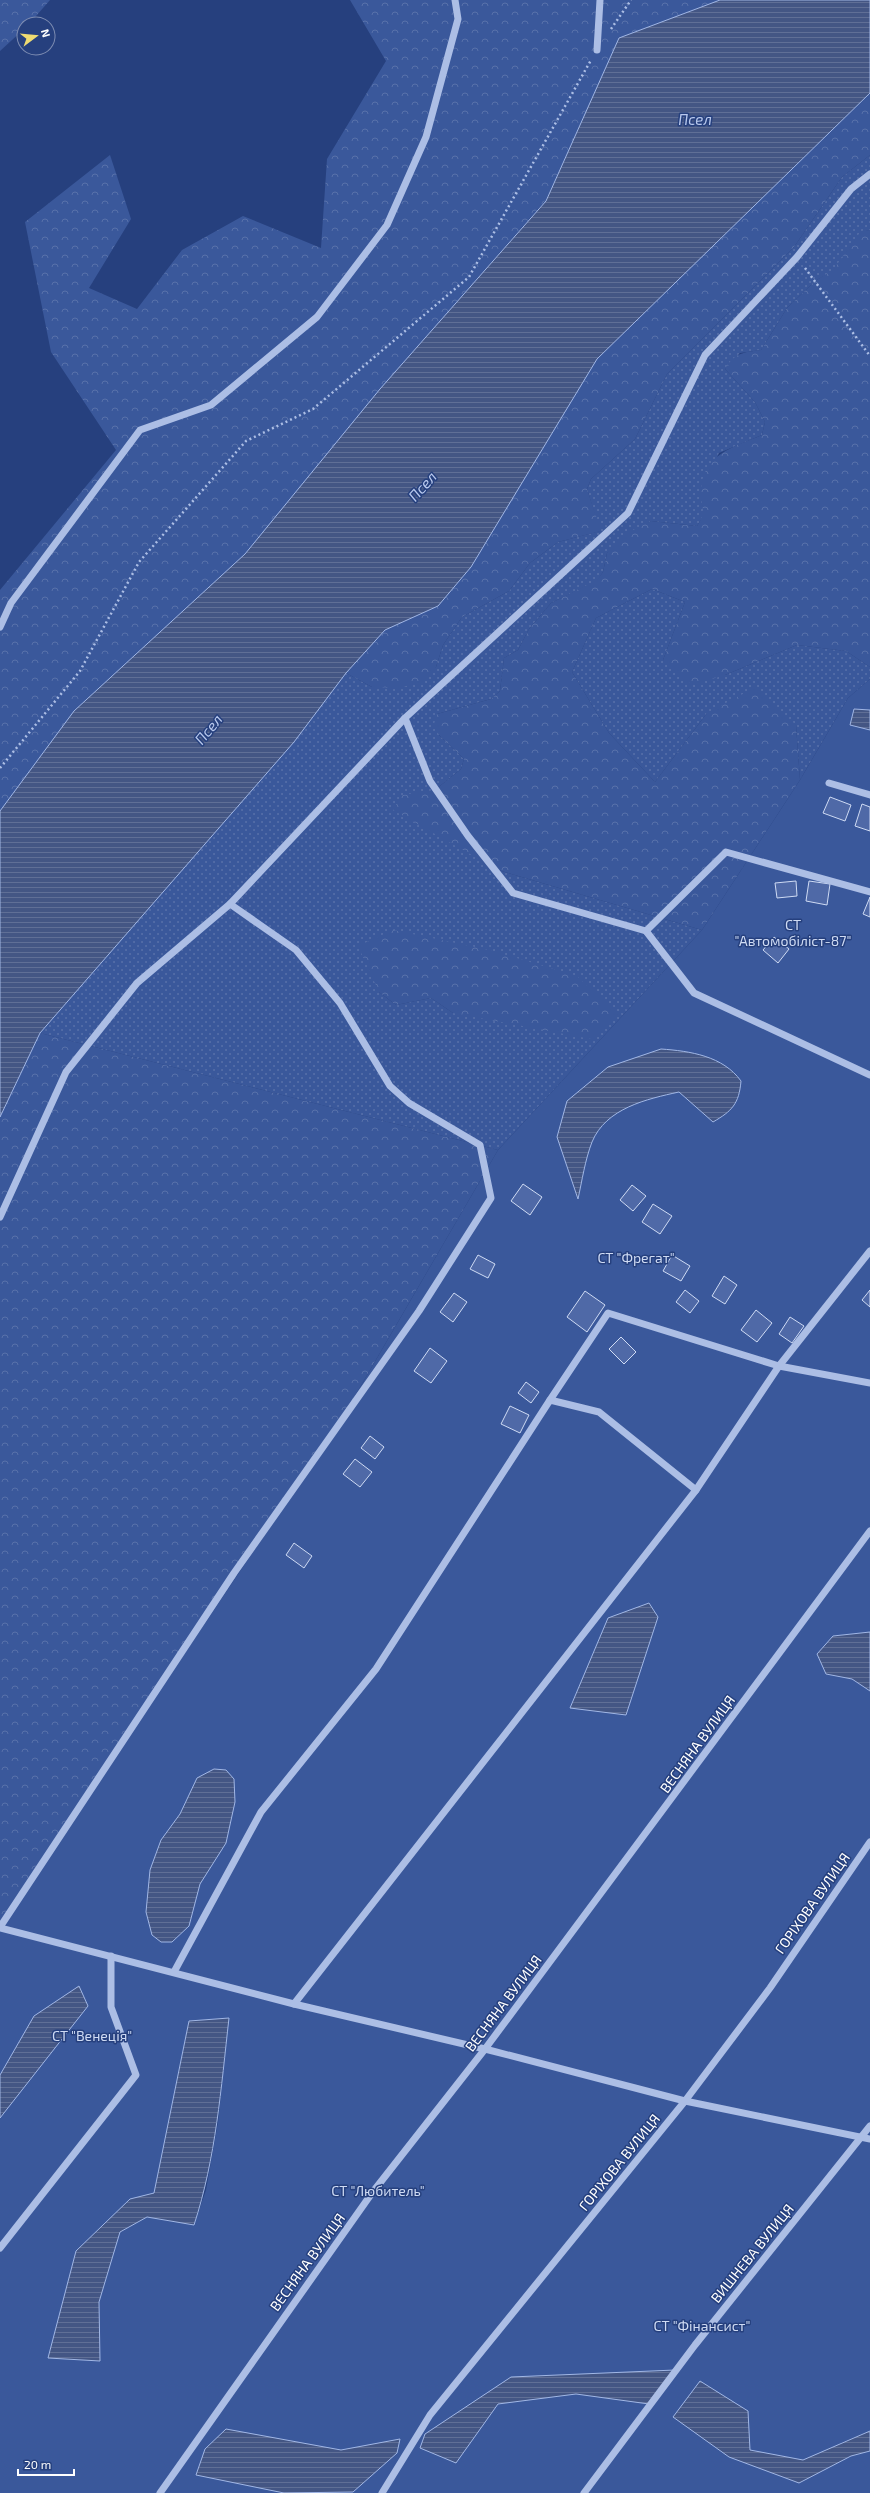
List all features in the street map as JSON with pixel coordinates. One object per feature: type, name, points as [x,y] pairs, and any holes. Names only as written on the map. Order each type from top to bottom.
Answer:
[{"type":"street","points":[[0,627],[11,603],[140,430],[211,405],[317,317],[387,226],[426,137],[458,19],[455,0]]},
{"type":"street","points":[[596,50],[600,0]]},
{"type":"street","points":[[0,1217],[66,1072],[137,983],[230,904],[405,718],[628,514],[705,355],[797,257],[851,190],[870,174]]},
{"type":"street","points":[[405,718],[430,781],[468,836],[513,893],[646,931],[694,993],[870,1075]]},
{"type":"street","points":[[829,783],[870,795]]},
{"type":"street","points":[[646,931],[726,852],[870,892]]},
{"type":"street","points":[[230,904],[296,950],[340,1002],[390,1086],[409,1103],[480,1144],[491,1198],[419,1311],[234,1573],[0,1927],[294,2004],[485,2049],[685,2101],[870,2139]]},
{"type":"street","points":[[294,2004],[696,1490],[779,1366],[870,1251]]},
{"type":"street","points":[[174,1972],[261,1812],[376,1669],[608,1313],[779,1366],[870,1383]]},
{"type":"street","points":[[550,1400],[599,1412],[696,1490]]},
{"type":"street","name":"ВЕСНЯНА ВУЛИЦЯ","points":[[160,2493],[372,2193],[485,2049],[870,1531]]},
{"type":"street","name":"ГОРІХОВА ВУЛИЦЯ","points":[[382,2493],[430,2415],[685,2101],[770,1988],[870,1842]]},
{"type":"street","points":[[0,2248],[136,2075],[111,2007],[112,1956]]},
{"type":"street","name":"ВИШНЕВА ВУЛИЦЯ","points":[[584,2493],[695,2345],[870,2126]]},
{"type":"path","points":[[610,32],[631,0]]},
{"type":"path","points":[[0,768],[80,671],[139,562],[246,441],[313,409],[469,277],[596,50]]},
{"type":"path","points":[[797,257],[870,356]]},
{"type":"green space","points":[[0,0],[50,0],[36,16],[16,16],[16,36],[0,51]]},
{"type":"green space","points":[[350,0],[720,0],[619,38],[546,200],[380,389],[245,554],[74,711],[0,811],[0,590],[116,450],[51,352],[25,222],[110,155],[131,219],[89,288],[137,309],[182,250],[243,216],[321,248],[327,159],[386,61]]},
{"type":"green space","points":[[870,93],[870,155],[842,177],[794,247],[667,374],[635,439],[591,479],[587,489],[601,531],[558,542],[530,563],[509,591],[462,617],[443,645],[436,667],[419,683],[398,688],[372,687],[346,673],[385,630],[438,606],[471,567],[597,359]]},
{"type":"green space","points":[[870,155],[870,230],[861,232],[833,271],[815,281],[787,308],[761,350],[740,353],[725,369],[755,402],[765,422],[762,435],[719,453],[701,491],[704,515],[697,526],[651,521],[607,553],[603,572],[597,581],[551,603],[529,629],[518,650],[504,658],[500,691],[491,699],[437,714],[439,735],[464,759],[461,769],[435,790],[498,870],[702,930],[498,1150],[40,1033],[294,742],[346,673],[372,687],[436,667],[443,645],[462,617],[509,591],[530,563],[558,542],[600,531],[587,489],[591,479],[635,439],[667,374],[794,247],[842,177]],"holes":[[[379,992],[618,1015],[453,1013],[431,998],[396,1005]]]},
{"type":"green space","points":[[870,230],[870,667],[846,651],[797,645],[725,675],[692,685],[663,660],[685,602],[652,589],[596,618],[572,672],[609,733],[655,782],[707,713],[754,688],[796,725],[800,780],[702,930],[498,870],[393,810],[402,795],[435,790],[461,769],[464,759],[439,735],[434,724],[437,714],[491,699],[500,691],[504,658],[518,650],[529,629],[551,603],[597,580],[603,572],[607,553],[621,536],[651,521],[697,526],[703,512],[701,491],[703,478],[707,468],[713,460],[731,448],[762,435],[765,422],[755,402],[725,369],[736,356],[761,350],[787,308],[815,281],[833,270],[861,231]]},
{"type":"green space","points":[[652,589],[685,602],[663,660],[725,675],[797,645],[846,651],[870,667],[870,679],[848,698],[800,780],[796,725],[707,713],[655,782],[609,733],[572,672],[596,618]]},
{"type":"green space","points":[[870,679],[870,710],[854,709],[850,725],[870,730],[870,1632],[833,1636],[826,1674],[852,1679],[870,1691],[870,2431],[841,2443],[822,2471],[851,2456],[870,2451],[870,2493],[0,2493],[0,1927],[334,1432],[498,1150],[702,930],[800,780],[848,698]],"holes":[[[229,2018],[218,2122],[206,2190],[194,2225],[147,2217],[120,2232],[99,2302],[100,2361],[48,2358],[130,2199],[154,2194],[189,2021]]]},
{"type":"green space","points":[[393,930],[489,950],[577,976],[618,1015],[591,1039],[453,1013],[431,998],[396,1005],[379,992],[358,946]]},
{"type":"green space","points":[[40,1033],[498,1150],[334,1432],[0,1927],[0,1117]]},
{"type":"water","name":"Псел","points":[[720,0],[870,0],[870,93],[597,359],[471,567],[438,606],[385,630],[346,673],[294,742],[40,1033],[0,1117],[0,811],[74,711],[245,554],[380,389],[546,201],[619,38]]},
{"type":"water","points":[[854,709],[870,710],[870,730],[850,725]]},
{"type":"water","points":[[661,1049],[694,1053],[715,1060],[725,1066],[741,1081],[736,1101],[730,1110],[713,1122],[679,1092],[641,1102],[617,1113],[598,1130],[592,1142],[578,1199],[557,1137],[567,1101],[608,1067]]},
{"type":"water","points":[[649,1603],[658,1617],[626,1715],[570,1708],[608,1618]]},
{"type":"water","points":[[870,1632],[870,1691],[852,1679],[826,1674],[817,1654],[833,1636]]},
{"type":"water","points":[[214,1769],[226,1770],[234,1779],[235,1802],[226,1843],[200,1884],[189,1926],[172,1942],[161,1942],[152,1935],[146,1912],[150,1870],[161,1840],[180,1814],[197,1778]]},
{"type":"water","points":[[79,1986],[88,2006],[0,2118],[0,2075],[34,2016]]},
{"type":"water","points":[[229,2018],[213,2149],[208,2174],[194,2225],[147,2217],[120,2232],[99,2302],[100,2361],[48,2358],[76,2251],[130,2199],[154,2193],[189,2021]]},
{"type":"water","points":[[675,2370],[649,2404],[576,2394],[498,2404],[456,2463],[420,2448],[425,2434],[511,2377]]},
{"type":"water","points":[[700,2381],[748,2411],[750,2450],[803,2460],[870,2431],[870,2451],[851,2456],[799,2483],[729,2457],[673,2417]]},
{"type":"water","points":[[226,2429],[341,2450],[400,2439],[397,2453],[353,2492],[284,2493],[196,2475],[205,2449]]},
{"type":"building","points":[[830,797],[851,805],[845,821],[823,813]]},
{"type":"building","points":[[862,804],[870,807],[870,831],[855,826]]},
{"type":"building","points":[[796,881],[797,896],[777,898],[775,883]]},
{"type":"building","points":[[809,881],[830,884],[827,905],[806,901]]},
{"type":"building","points":[[870,897],[870,917],[863,914]]},
{"type":"building","points":[[774,937],[789,949],[778,963],[763,950]]},
{"type":"building","points":[[523,1184],[542,1197],[530,1215],[511,1201]]},
{"type":"building","points":[[632,1185],[646,1196],[633,1211],[620,1200]]},
{"type":"building","points":[[653,1204],[672,1216],[660,1234],[642,1222]]},
{"type":"building","points":[[478,1255],[495,1264],[488,1278],[470,1269]]},
{"type":"building","points":[[672,1255],[690,1266],[681,1281],[663,1271]]},
{"type":"building","points":[[724,1276],[737,1285],[725,1304],[712,1296]]},
{"type":"building","points":[[685,1290],[699,1301],[690,1313],[676,1302]]},
{"type":"building","points":[[870,1290],[870,1307],[862,1300]]},
{"type":"building","points":[[585,1291],[605,1305],[587,1332],[567,1317]]},
{"type":"building","points":[[454,1293],[467,1302],[453,1322],[440,1312]]},
{"type":"building","points":[[756,1310],[772,1323],[757,1342],[741,1330]]},
{"type":"building","points":[[790,1317],[804,1326],[792,1343],[779,1334]]},
{"type":"building","points":[[621,1337],[636,1352],[624,1364],[609,1349]]},
{"type":"building","points":[[430,1348],[447,1361],[431,1383],[414,1371]]},
{"type":"building","points":[[526,1382],[539,1392],[531,1403],[518,1393]]},
{"type":"building","points":[[510,1406],[529,1415],[520,1433],[501,1424]]},
{"type":"building","points":[[370,1436],[384,1447],[375,1459],[361,1448]]},
{"type":"building","points":[[355,1459],[372,1472],[360,1487],[343,1474]]},
{"type":"building","points":[[294,1543],[312,1556],[304,1568],[286,1555]]},
{"type":"park label","name":"СТ \"Автомобiлiст-87\"","points":[[793,932]]},
{"type":"park label","name":"СТ \"Фрегат\"","points":[[636,1257]]},
{"type":"park label","name":"СТ \"Венеція\"","points":[[92,2035]]},
{"type":"park label","name":"СТ \"Любитель\"","points":[[378,2190]]},
{"type":"park label","name":"СТ \"Фiнансист\"","points":[[702,2325]]}]
